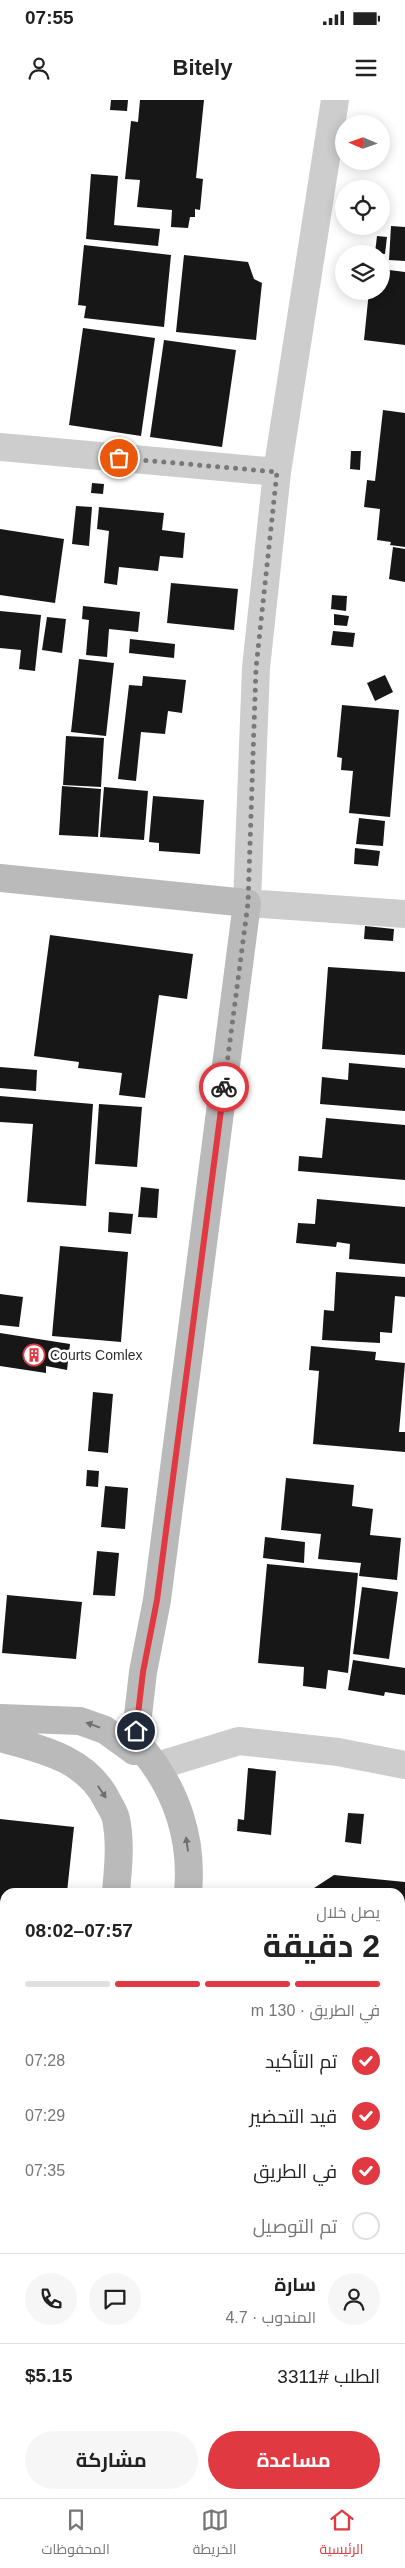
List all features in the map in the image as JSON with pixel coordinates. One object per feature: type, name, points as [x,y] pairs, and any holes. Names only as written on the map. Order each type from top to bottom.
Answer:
[{"type":"street","points":[[134,1750],[143,1672],[160,1580],[248,903],[256,668],[277,472],[335,100]]},
{"type":"street","points":[[0,447],[277,472]]},
{"type":"street","points":[[0,878],[248,903],[405,914]]},
{"type":"street","points":[[0,1718],[80,1720],[105,1730],[134,1750],[144,1751],[157,1766],[171,1790],[181,1816],[187,1845],[188,1888]]},
{"type":"street","points":[[0,1738],[46,1751],[79,1766],[103,1790],[116,1818],[118,1859],[116,1888]]},
{"type":"street","points":[[157,1766],[239,1741],[338,1752],[405,1765]]},
{"type":"building","points":[[111,100],[128,100],[127,111],[110,110]]},
{"type":"building","points":[[140,100],[204,100],[196,178],[203,179],[200,210],[195,209],[195,217],[190,217],[188,228],[171,227],[172,210],[137,207],[140,180],[125,179],[131,121],[138,122]]},
{"type":"building","points":[[91,174],[118,176],[114,225],[160,229],[158,246],[86,239]]},
{"type":"building","points":[[391,226],[405,227],[405,261],[390,260]]},
{"type":"building","points":[[377,236],[387,237],[386,245],[376,245]]},
{"type":"building","points":[[84,245],[171,255],[164,327],[84,318],[86,306],[78,305]]},
{"type":"building","points":[[184,255],[248,262],[254,279],[262,283],[256,340],[176,332]]},
{"type":"building","points":[[390,270],[405,272],[405,345],[364,340],[368,300],[390,300]]},
{"type":"building","points":[[83,328],[155,338],[141,436],[69,425]]},
{"type":"building","points":[[164,340],[236,350],[222,447],[150,437]]},
{"type":"building","points":[[383,410],[405,413],[405,547],[390,545],[391,542],[377,540],[380,509],[364,507],[367,480],[375,481]]},
{"type":"building","points":[[351,451],[361,451],[360,470],[350,469]]},
{"type":"building","points":[[92,483],[104,484],[103,494],[91,493]]},
{"type":"building","points":[[76,506],[92,507],[89,546],[72,544]]},
{"type":"building","points":[[99,507],[164,513],[162,530],[185,533],[183,558],[160,556],[158,571],[119,567],[117,585],[104,583],[109,531],[97,529]]},
{"type":"building","points":[[0,529],[64,539],[55,603],[0,595]]},
{"type":"building","points":[[393,547],[405,549],[405,582],[389,579]]},
{"type":"building","points":[[171,583],[238,589],[234,630],[167,623]]},
{"type":"building","points":[[332,595],[347,596],[346,611],[331,609]]},
{"type":"building","points":[[83,606],[140,612],[138,632],[109,629],[107,657],[86,655],[89,620],[82,619]]},
{"type":"building","points":[[0,611],[41,615],[35,671],[19,669],[21,650],[0,648]]},
{"type":"building","points":[[334,614],[349,616],[347,626],[334,625]]},
{"type":"building","points":[[47,617],[66,619],[62,653],[42,650]]},
{"type":"building","points":[[333,631],[355,633],[353,647],[331,645]]},
{"type":"building","points":[[130,639],[175,644],[174,658],[129,653]]},
{"type":"building","points":[[79,659],[114,663],[106,736],[71,732]]},
{"type":"building","points":[[385,675],[393,692],[375,701],[367,683]]},
{"type":"building","points":[[143,676],[186,680],[182,713],[168,711],[165,734],[141,732],[136,781],[118,779],[129,685],[142,686]]},
{"type":"building","points":[[342,705],[399,710],[390,817],[349,813],[353,771],[341,770],[342,758],[337,757]]},
{"type":"building","points":[[66,736],[104,738],[101,787],[63,785]]},
{"type":"building","points":[[62,786],[101,789],[98,837],[59,835]]},
{"type":"building","points":[[104,787],[148,791],[144,840],[100,837]]},
{"type":"building","points":[[153,796],[204,800],[200,854],[159,851],[159,843],[149,842]]},
{"type":"building","points":[[359,818],[385,821],[383,846],[356,844]]},
{"type":"building","points":[[355,848],[380,851],[378,866],[354,864]]},
{"type":"building","points":[[365,926],[394,929],[393,941],[364,939]]},
{"type":"building","points":[[50,935],[193,954],[187,999],[159,995],[145,1098],[119,1095],[122,1073],[78,1068],[79,1062],[34,1056]]},
{"type":"building","points":[[328,967],[405,972],[405,1055],[322,1049]]},
{"type":"building","points":[[349,1063],[405,1068],[405,1111],[320,1104],[322,1077],[348,1080]]},
{"type":"building","points":[[0,1067],[37,1070],[36,1091],[0,1088]]},
{"type":"building","points":[[0,1096],[93,1104],[86,1206],[27,1202],[33,1124],[0,1122]]},
{"type":"building","points":[[99,1104],[142,1107],[137,1167],[95,1164]]},
{"type":"building","points":[[326,1118],[405,1125],[405,1180],[298,1171],[299,1156],[322,1158]]},
{"type":"building","points":[[141,1187],[159,1189],[157,1218],[138,1217]]},
{"type":"building","points":[[317,1199],[405,1207],[405,1264],[349,1259],[350,1244],[337,1242],[336,1247],[296,1243],[298,1223],[315,1224]]},
{"type":"building","points":[[109,1212],[133,1214],[131,1234],[108,1232]]},
{"type":"building","points":[[60,1246],[128,1252],[121,1342],[52,1336]]},
{"type":"building","points":[[336,1272],[405,1277],[405,1297],[395,1296],[392,1333],[380,1332],[380,1343],[322,1340],[324,1310],[334,1311]]},
{"type":"building","points":[[0,1294],[23,1297],[19,1327],[0,1325]]},
{"type":"building","name":"Courts Comlex","points":[[0,1333],[70,1344],[67,1370],[46,1366],[46,1373],[0,1366]]},
{"type":"building","points":[[311,1346],[376,1352],[375,1360],[405,1363],[399,1432],[405,1432],[405,1452],[313,1444],[319,1371],[309,1370]]},
{"type":"building","points":[[93,1392],[113,1394],[108,1453],[88,1451]]},
{"type":"building","points":[[87,1470],[99,1471],[98,1487],[86,1486]]},
{"type":"building","points":[[286,1478],[354,1485],[352,1506],[373,1509],[370,1535],[401,1538],[397,1580],[359,1576],[361,1563],[318,1559],[321,1534],[281,1530]]},
{"type":"building","points":[[105,1486],[128,1488],[125,1529],[101,1527]]},
{"type":"building","points":[[265,1537],[305,1542],[304,1563],[263,1558]]},
{"type":"building","points":[[97,1551],[119,1553],[115,1596],[93,1595]]},
{"type":"building","points":[[267,1564],[358,1573],[348,1673],[328,1670],[326,1689],[303,1686],[304,1667],[258,1663]]},
{"type":"building","points":[[362,1587],[398,1592],[389,1659],[353,1654]]},
{"type":"building","points":[[7,1595],[82,1602],[76,1659],[2,1653]]},
{"type":"building","points":[[353,1660],[405,1668],[405,1695],[385,1692],[384,1696],[348,1690]]},
{"type":"building","points":[[248,1768],[276,1771],[271,1835],[237,1831],[238,1819],[244,1820]]},
{"type":"building","points":[[348,1813],[364,1814],[361,1844],[345,1842]]},
{"type":"building","points":[[0,1819],[74,1827],[67,1888],[0,1888]]},
{"type":"building","points":[[334,1875],[405,1882],[405,1888],[314,1888]]},
{"type":"way so far","points":[[119,458],[277,472],[256,668],[248,903],[224,1087]]},
{"type":"place","name":"Courts Comlex","points":[[34,1355]]},
{"type":"route","points":[[136,1731],[143,1672],[157,1600],[224,1087]]}]
